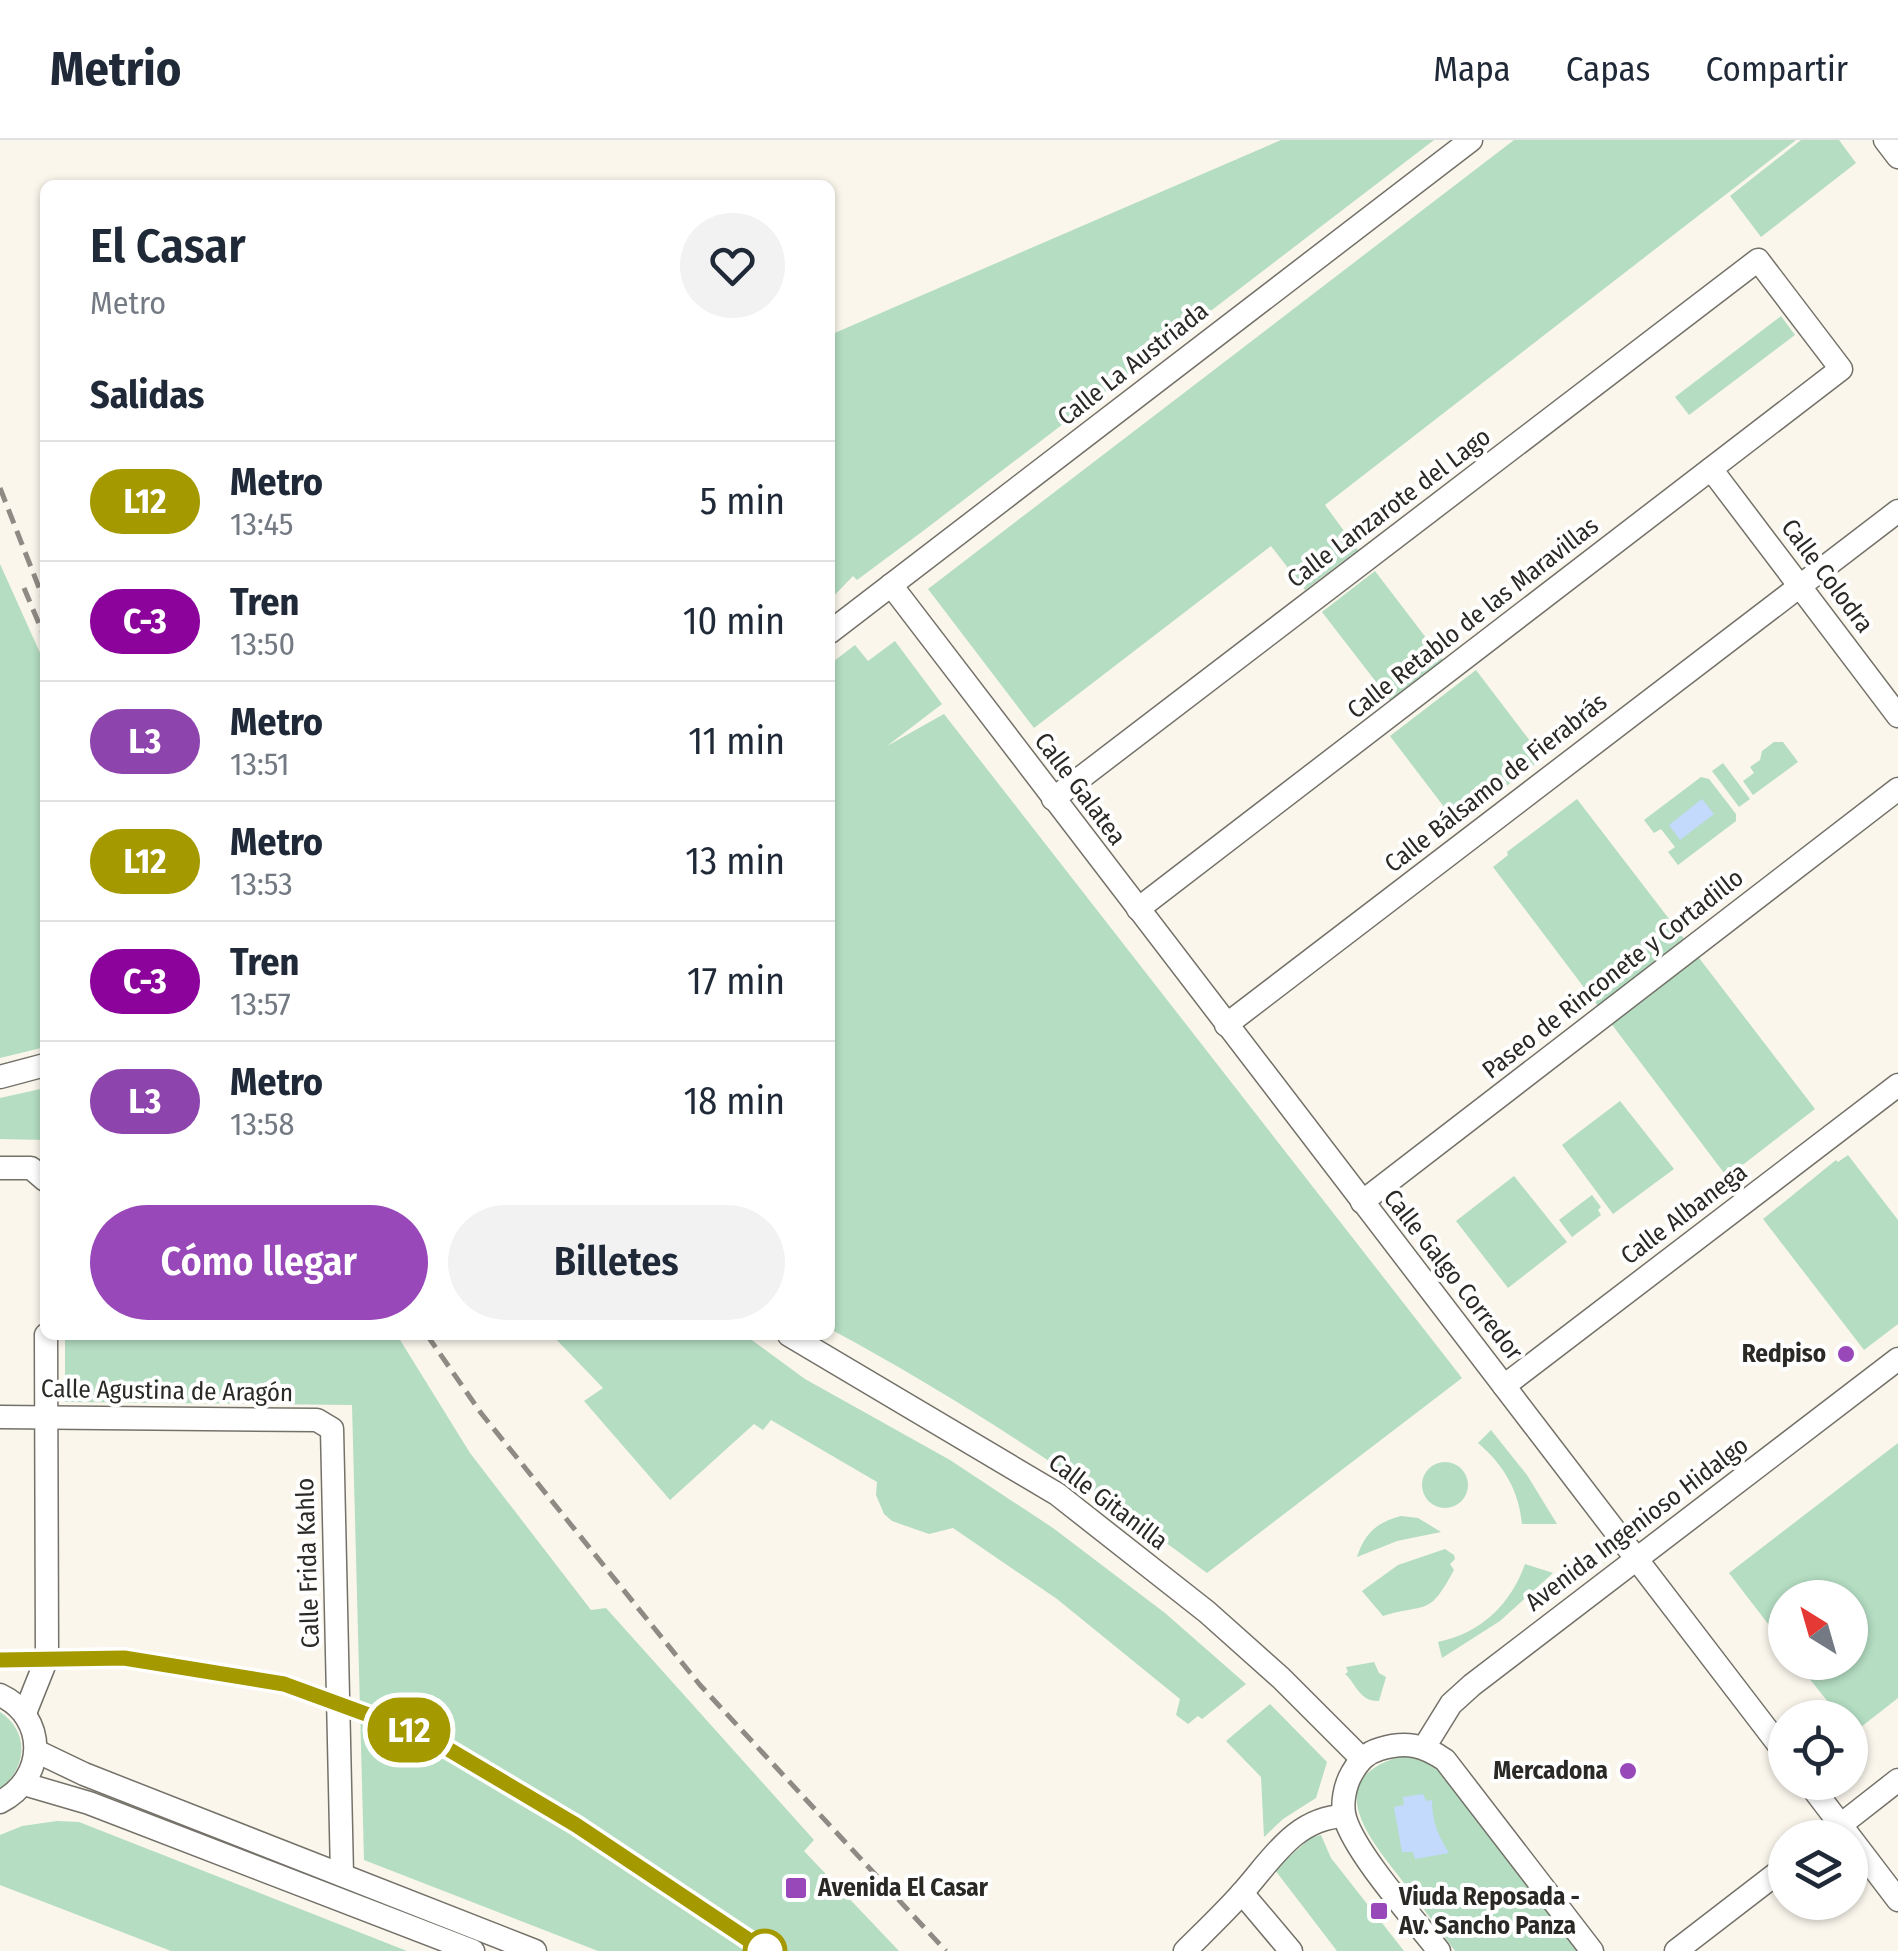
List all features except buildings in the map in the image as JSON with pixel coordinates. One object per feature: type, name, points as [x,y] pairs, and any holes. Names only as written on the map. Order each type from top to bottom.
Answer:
[{"type":"street","name":"Calle La Austriada","points":[[835,628],[1470,140]]},
{"type":"street","points":[[1885,140],[1898,157]]},
{"type":"street","name":"Calle Lanzarote del Lago","points":[[1053,799],[1758,260],[1841,369]]},
{"type":"street","name":"Calle Retablo de las Maravillas","points":[[1138,910],[1841,369]]},
{"type":"street","name":"Calle Colodra","points":[[1711,469],[1898,716]]},
{"type":"street","name":"Calle Bálsamo de Fierabrás","points":[[1226,1025],[1898,511]]},
{"type":"street","name":"Calle Galatea","points":[[891,585],[1226,1025]]},
{"type":"street","name":"Paseo de Rinconete y Cortadillo","points":[[1362,1202],[1898,789]]},
{"type":"street","name":"Calle Galgo Corredor","points":[[1226,1025],[1768,1731]]},
{"type":"street","points":[[0,1077],[40,1066]]},
{"type":"street","name":"Calle Albanega","points":[[1504,1386],[1898,1085]]},
{"type":"street","points":[[0,1168],[38,1174]]},
{"type":"street","points":[[24,1713],[47,1658],[46,1340]]},
{"type":"street","name":"Calle Gitanilla","points":[[797,1340],[1057,1494],[1207,1612],[1361,1758]]},
{"type":"street","name":"Avenida Ingenioso Hidalgo","points":[[1425,1746],[1451,1704],[1472,1685],[1898,1358]]},
{"type":"street","name":"Calle Agustina de Aragón","points":[[0,1417],[317,1420],[332,1429]]},
{"type":"street","name":"Calle Frida Kahlo","points":[[332,1429],[342,1875]]},
{"type":"street","points":[[0,1696],[24,1713],[34,1731],[36,1751],[35,1763],[24,1784],[0,1802]]},
{"type":"street","points":[[1439,1951],[1357,1843],[1344,1816],[1348,1780],[1361,1758],[1378,1749],[1405,1744],[1425,1746],[1445,1760],[1592,1951]]},
{"type":"street","points":[[36,1751],[84,1774],[535,1951]]},
{"type":"street","points":[[1846,1820],[1898,1780]]},
{"type":"street","points":[[24,1784],[90,1803],[474,1951]]},
{"type":"street","points":[[1185,1951],[1294,1834],[1328,1816],[1344,1816]]},
{"type":"street","points":[[1868,1869],[1898,1900]]},
{"type":"street","points":[[1676,1951],[1768,1880]]},
{"type":"street","points":[[1242,1893],[1291,1951]]},
{"type":"green space","points":[[1281,140],[1434,140],[927,528],[857,580],[853,576],[835,595],[835,333]]},
{"type":"green space","points":[[1514,140],[1796,140],[1325,505],[1358,550],[1305,590],[1271,546],[1034,728],[928,589]]},
{"type":"green space","points":[[1801,140],[1839,140],[1856,163],[1761,237],[1730,196]]},
{"type":"green space","points":[[1781,316],[1795,335],[1689,415],[1675,397]]},
{"type":"green space","points":[[0,564],[40,653],[40,1048],[0,1058]]},
{"type":"green space","points":[[1375,571],[1443,660],[1390,700],[1322,612]]},
{"type":"green space","points":[[895,641],[942,704],[887,746],[944,714],[1462,1378],[1207,1573],[1023,1444],[835,1332],[835,660],[855,645],[868,661]]},
{"type":"green space","points":[[1476,670],[1543,758],[1457,824],[1390,736]]},
{"type":"green space","points":[[1774,742],[1783,742],[1798,762],[1753,795],[1743,781],[1754,773],[1750,767],[1760,760],[1762,751]]},
{"type":"green space","points":[[1723,763],[1750,799],[1739,807],[1712,771]]},
{"type":"green space","points":[[1701,777],[1709,779],[1736,814],[1736,821],[1678,865],[1668,852],[1675,847],[1661,829],[1654,833],[1644,820]]},
{"type":"green space","points":[[1577,799],[1815,1109],[1727,1177],[1493,867]]},
{"type":"green space","points":[[40,1089],[40,1140],[0,1139],[0,1098]]},
{"type":"green space","points":[[1620,1101],[1674,1169],[1613,1214],[1562,1145]]},
{"type":"green space","points":[[1848,1155],[1898,1220],[1898,1324],[1864,1350],[1763,1219],[1836,1160]]},
{"type":"green space","points":[[1514,1176],[1567,1242],[1508,1288],[1456,1221]]},
{"type":"green space","points":[[1592,1195],[1601,1207],[1601,1215],[1572,1237],[1559,1220]]},
{"type":"green space","points":[[65,1340],[400,1340],[470,1453],[591,1610],[606,1608],[814,1840],[804,1851],[899,1951],[598,1951],[364,1860],[352,1405],[65,1402]]},
{"type":"green space","points":[[557,1340],[752,1340],[805,1379],[950,1460],[1053,1528],[1165,1613],[1246,1684],[1202,1719],[1198,1716],[1188,1724],[1176,1715],[1180,1699],[1057,1599],[953,1528],[929,1534],[892,1521],[884,1514],[876,1495],[877,1482],[771,1420],[763,1430],[754,1424],[670,1500],[584,1401],[603,1388]]},
{"type":"green space","points":[[1491,1430],[1527,1475],[1557,1524],[1522,1524],[1509,1479],[1478,1443]]},
{"type":"green space","points":[[1898,1443],[1898,1698],[1868,1721],[1868,1700],[1826,1700],[1811,1680],[1868,1680],[1868,1580],[1768,1580],[1768,1624],[1729,1573]]},
{"type":"green space","points":[[1445,1462],[1461,1469],[1468,1485],[1461,1501],[1445,1508],[1429,1501],[1422,1485],[1429,1469]]},
{"type":"green space","points":[[1401,1516],[1418,1518],[1441,1532],[1397,1541],[1357,1557],[1373,1530]]},
{"type":"green space","points":[[1445,1549],[1454,1555],[1450,1564],[1454,1570],[1426,1606],[1383,1616],[1362,1591],[1398,1565]]},
{"type":"green space","points":[[1525,1564],[1553,1573],[1500,1621],[1442,1658],[1438,1642],[1468,1632],[1492,1615],[1512,1592]]},
{"type":"green space","points":[[1374,1662],[1386,1677],[1379,1701],[1362,1695],[1345,1674],[1346,1667]]},
{"type":"green space","points":[[1270,1704],[1327,1762],[1316,1798],[1264,1837],[1261,1777],[1226,1741]]},
{"type":"green space","points":[[0,1712],[16,1730],[21,1750],[16,1771],[0,1789]]},
{"type":"green space","points":[[1399,1757],[1414,1757],[1441,1770],[1578,1951],[1455,1951],[1379,1850],[1360,1814],[1357,1797],[1361,1781],[1374,1768]]},
{"type":"green space","points":[[79,1822],[407,1951],[171,1951],[0,1885],[0,1835],[22,1826]]},
{"type":"green space","points":[[1321,1835],[1331,1858],[1404,1951],[1337,1951],[1275,1870],[1310,1838]]},
{"type":"water","points":[[1702,799],[1714,814],[1680,840],[1669,825]]},
{"type":"water","points":[[1423,1794],[1426,1801],[1432,1800],[1436,1828],[1449,1853],[1415,1859],[1413,1852],[1402,1852],[1394,1807],[1404,1805],[1403,1797]]},
{"type":"railway","points":[[0,488],[40,590]]},
{"type":"railway","points":[[24,588],[40,626]]},
{"type":"railway","points":[[430,1340],[481,1413],[700,1685],[946,1951]]},
{"type":"metro line","name":"L12","points":[[0,1660],[124,1658],[284,1684],[426,1736],[576,1825],[765,1951]]},
{"type":"place","name":"Redpiso","points":[[1846,1354]]},
{"type":"place","name":"Mercadona","points":[[1628,1771]]},
{"type":"place","name":"Avenida El Casar","points":[[796,1888]]},
{"type":"place","name":"Viuda Reposada - Av. Sancho Panza","points":[[1379,1911]]}]
